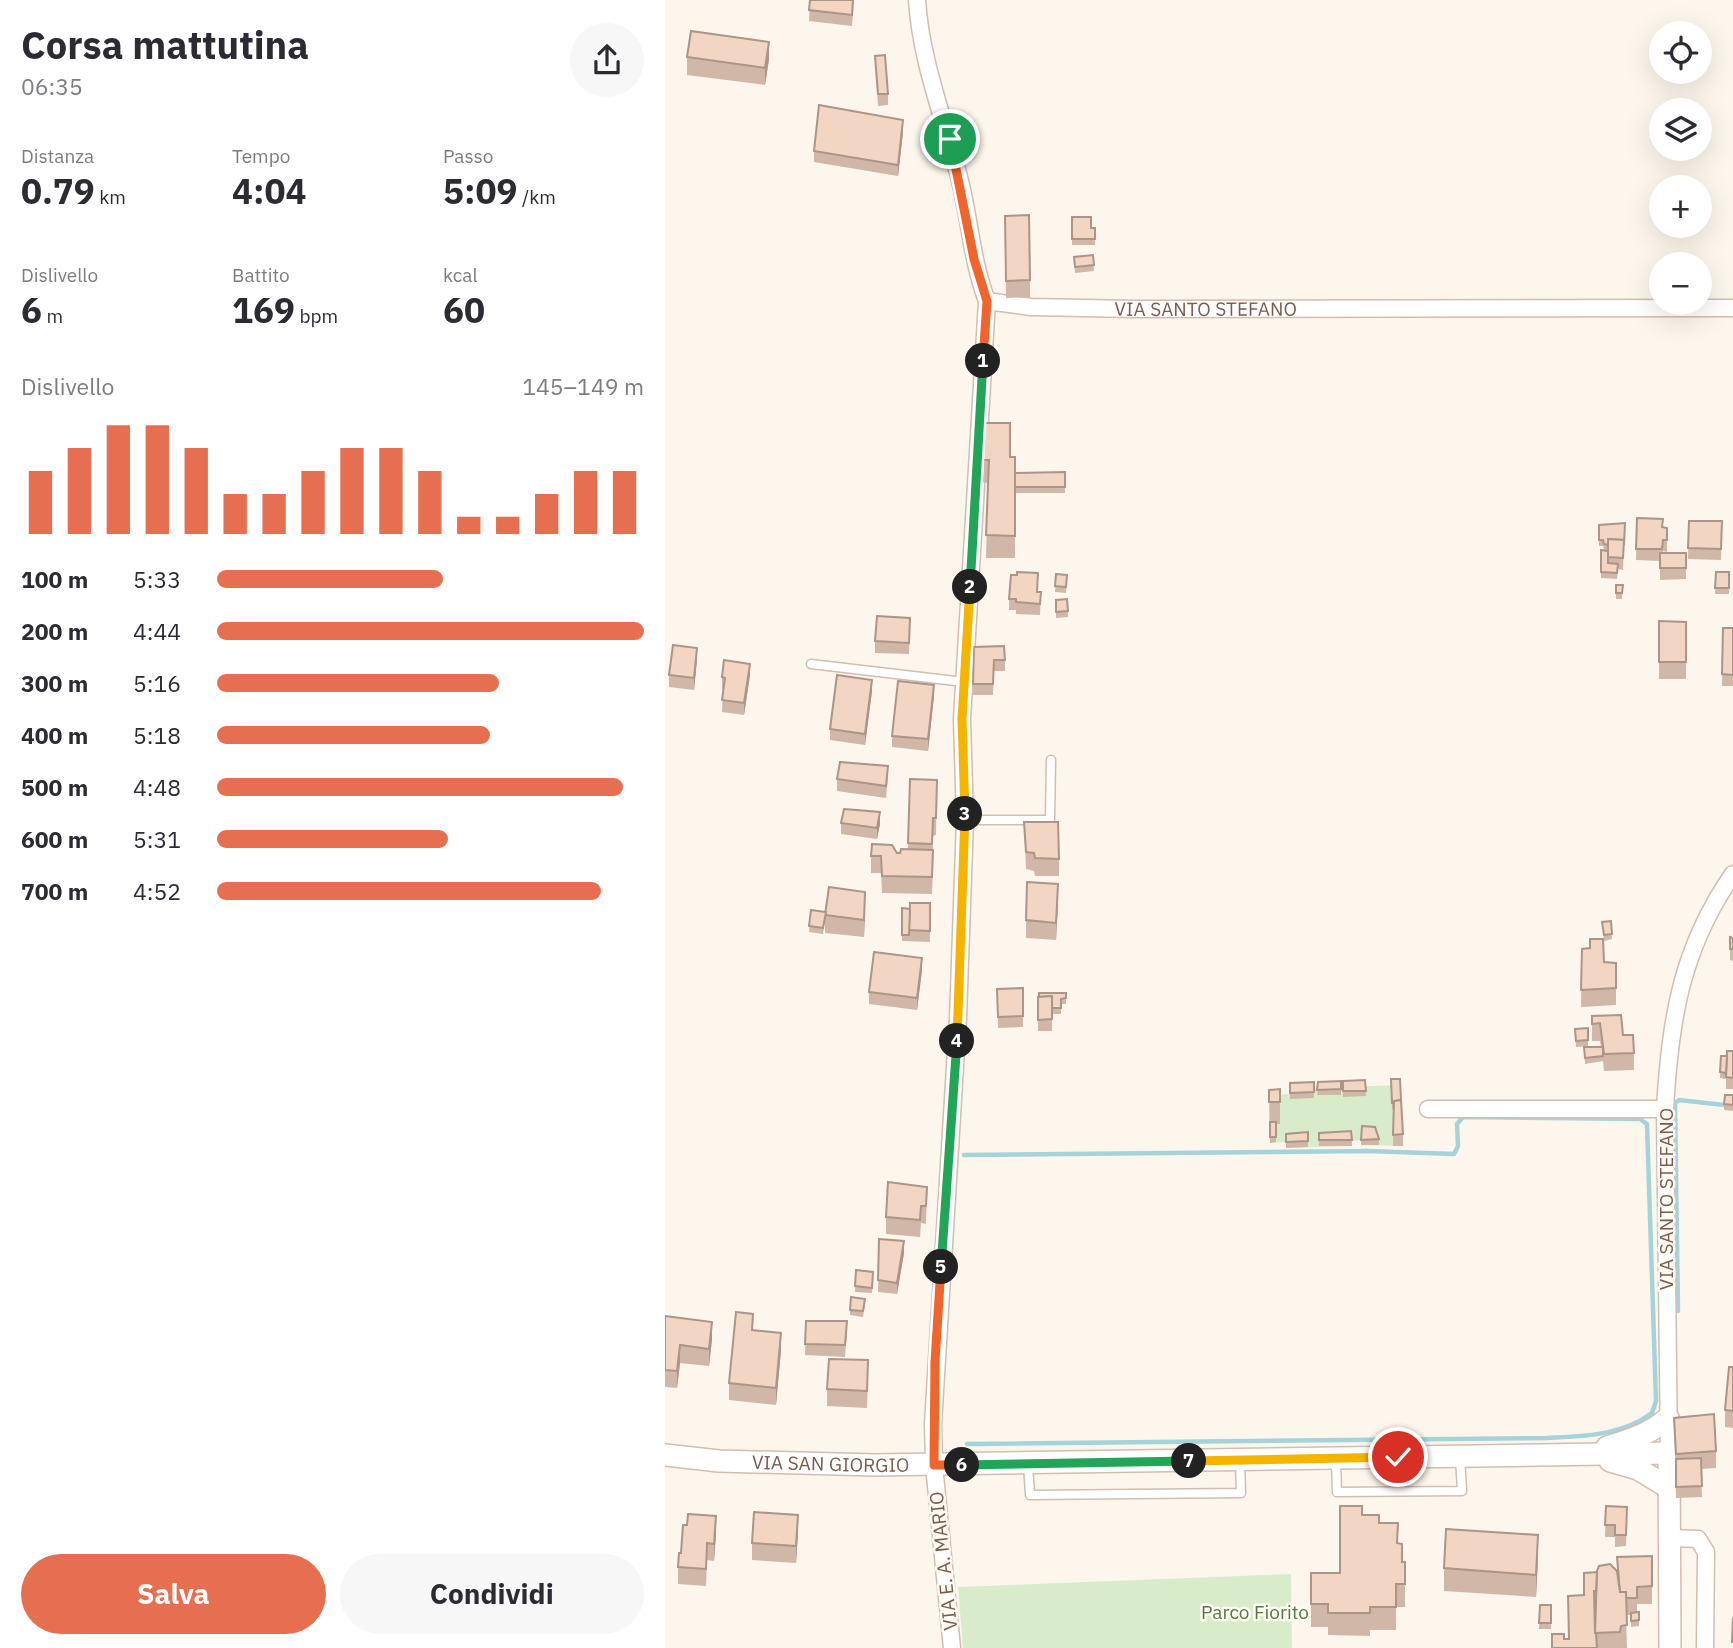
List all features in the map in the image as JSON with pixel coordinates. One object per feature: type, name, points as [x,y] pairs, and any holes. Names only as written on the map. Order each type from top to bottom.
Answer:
[{"type":"street","points":[[916,0],[924,59],[950,139],[974,259],[987,301]]},
{"type":"street","name":"VIA SANTO STEFANO","points":[[987,301],[1031,307],[1136,309],[1733,308]]},
{"type":"street","name":"VIA E. A. MARIO","points":[[952,1648],[934,1465],[935,1362],[958,1018],[965,820],[965,682],[987,301]]},
{"type":"street","name":"VIA SANTO STEFANO","points":[[1670,1648],[1672,1538],[1668,1418],[1665,1109],[1667,1060],[1681,980],[1701,926],[1733,874]]},
{"type":"street","points":[[1428,1109],[1665,1109]]},
{"type":"street","name":"VIA SAN GIORGIO","points":[[1584,1454],[1636,1438],[1657,1428],[1668,1418]]},
{"type":"street","name":"VIA SAN GIORGIO","points":[[665,1455],[719,1461],[934,1465],[1669,1453]]},
{"type":"street","name":"VIA SAN GIORGIO","points":[[1584,1454],[1638,1469],[1671,1489]]},
{"type":"street","points":[[1672,1538],[1698,1539],[1706,1552],[1705,1648]]},
{"type":"lane","points":[[811,664],[965,682]]},
{"type":"lane","points":[[965,820],[1050,820],[1051,760]]},
{"type":"lane","points":[[1336,1458],[1337,1492],[1462,1491],[1460,1456]]},
{"type":"lane","points":[[1028,1464],[1030,1495],[1241,1493],[1240,1460]]},
{"type":"green space","points":[[1400,1085],[1403,1146],[1361,1145],[1361,1140],[1352,1141],[1352,1146],[1286,1148],[1286,1142],[1270,1143],[1269,1095],[1290,1094],[1290,1089]]},
{"type":"green space","name":"Parco Fiorito","points":[[1291,1574],[1292,1648],[963,1648],[958,1587]]},
{"type":"building","points":[[810,0],[853,0],[852,15],[809,10]]},
{"type":"building","points":[[691,31],[769,42],[765,68],[687,57]]},
{"type":"building","points":[[885,55],[888,94],[878,94],[875,56]]},
{"type":"building","points":[[819,105],[903,120],[898,165],[814,151]]},
{"type":"building","points":[[1029,215],[1030,280],[1006,281],[1005,216]]},
{"type":"building","points":[[1072,217],[1091,217],[1095,239],[1072,239]]},
{"type":"building","points":[[1093,255],[1094,265],[1075,267],[1074,257]]},
{"type":"building","points":[[982,423],[1010,423],[1010,457],[1015,457],[1015,536],[986,535],[989,460],[981,460]]},
{"type":"building","points":[[1065,472],[1065,487],[1015,487],[1015,473]]},
{"type":"building","points":[[1637,518],[1663,519],[1662,527],[1667,528],[1667,540],[1663,540],[1662,549],[1636,549]]},
{"type":"building","points":[[1689,521],[1722,521],[1721,549],[1688,548]]},
{"type":"building","points":[[1625,523],[1624,545],[1624,540],[1608,539],[1608,545],[1599,540],[1599,525]]},
{"type":"building","points":[[1608,539],[1624,540],[1623,558],[1608,557]]},
{"type":"building","points":[[1601,550],[1608,551],[1608,563],[1618,564],[1617,573],[1601,572]]},
{"type":"building","points":[[1660,553],[1686,553],[1686,568],[1660,568]]},
{"type":"building","points":[[1017,572],[1038,573],[1037,592],[1041,592],[1040,604],[1009,599],[1011,575],[1017,575]]},
{"type":"building","points":[[1716,572],[1729,572],[1729,588],[1715,588]]},
{"type":"building","points":[[1056,574],[1067,575],[1066,587],[1055,586]]},
{"type":"building","points":[[1616,585],[1623,585],[1622,593],[1616,593]]},
{"type":"building","points":[[1067,599],[1068,611],[1056,612],[1056,600]]},
{"type":"building","points":[[877,616],[910,618],[909,643],[875,641]]},
{"type":"building","points":[[1659,621],[1686,622],[1686,662],[1659,662]]},
{"type":"building","points":[[1723,628],[1733,628],[1733,675],[1722,674]]},
{"type":"building","points":[[673,645],[697,648],[694,678],[669,675]]},
{"type":"building","points":[[1004,646],[1005,660],[994,660],[993,684],[973,684],[974,647]]},
{"type":"building","points":[[724,660],[750,664],[744,703],[722,700]]},
{"type":"building","points":[[837,675],[872,680],[865,734],[830,729]]},
{"type":"building","points":[[898,681],[934,685],[928,739],[892,736]]},
{"type":"building","points":[[840,762],[888,766],[886,786],[837,779]]},
{"type":"building","points":[[910,779],[937,780],[932,844],[908,843]]},
{"type":"building","points":[[844,809],[880,812],[877,828],[841,823]]},
{"type":"building","points":[[1024,822],[1058,822],[1059,859],[1035,858],[1034,853],[1026,852]]},
{"type":"building","points":[[872,844],[892,845],[897,853],[900,853],[901,849],[933,850],[932,877],[882,876],[881,856],[871,856]]},
{"type":"building","points":[[1027,882],[1058,884],[1056,923],[1026,920]]},
{"type":"building","points":[[829,887],[865,892],[864,920],[825,915]]},
{"type":"building","points":[[910,903],[930,903],[930,931],[909,930]]},
{"type":"building","points":[[902,908],[910,909],[909,935],[902,935]]},
{"type":"building","points":[[811,910],[826,912],[823,928],[809,926]]},
{"type":"building","points":[[1611,921],[1612,934],[1604,935],[1602,922]]},
{"type":"building","points":[[1730,937],[1733,938],[1733,949],[1730,949]]},
{"type":"building","points":[[1590,939],[1603,939],[1604,962],[1616,963],[1616,988],[1581,990],[1582,949],[1590,948]]},
{"type":"building","points":[[874,952],[922,958],[917,998],[869,992]]},
{"type":"building","points":[[1023,988],[1023,1016],[998,1017],[997,989]]},
{"type":"building","points":[[1039,993],[1066,993],[1066,998],[1061,999],[1061,1008],[1052,1008],[1052,996],[1039,997]]},
{"type":"building","points":[[1052,996],[1052,1019],[1038,1020],[1038,997]]},
{"type":"building","points":[[1621,1015],[1623,1035],[1633,1035],[1634,1053],[1604,1054],[1600,1023],[1592,1024],[1592,1016]]},
{"type":"building","points":[[1588,1028],[1588,1040],[1576,1041],[1575,1029]]},
{"type":"building","points":[[1584,1047],[1603,1047],[1603,1056],[1585,1058]]},
{"type":"building","points":[[1727,1051],[1733,1051],[1733,1078],[1726,1077]]},
{"type":"building","points":[[1721,1056],[1727,1056],[1726,1073],[1720,1072]]},
{"type":"building","points":[[1391,1079],[1400,1079],[1401,1100],[1394,1103],[1392,1103]]},
{"type":"building","points":[[1365,1080],[1366,1091],[1343,1091],[1343,1081]]},
{"type":"building","points":[[1341,1081],[1341,1089],[1317,1090],[1318,1082]]},
{"type":"building","points":[[1314,1082],[1314,1092],[1290,1093],[1290,1083]]},
{"type":"building","points":[[1280,1089],[1280,1102],[1269,1102],[1269,1090]]},
{"type":"building","points":[[1725,1095],[1733,1095],[1733,1105],[1724,1104]]},
{"type":"building","points":[[1401,1100],[1403,1134],[1393,1135],[1394,1101]]},
{"type":"building","points":[[1270,1122],[1276,1122],[1276,1137],[1270,1137]]},
{"type":"building","points":[[1362,1126],[1375,1127],[1379,1139],[1361,1140]]},
{"type":"building","points":[[1351,1131],[1352,1140],[1319,1140],[1319,1133]]},
{"type":"building","points":[[1308,1132],[1308,1141],[1286,1142],[1286,1134]]},
{"type":"building","points":[[888,1182],[927,1187],[926,1206],[921,1206],[920,1220],[886,1217]]},
{"type":"building","points":[[879,1239],[904,1241],[897,1283],[878,1280]]},
{"type":"building","points":[[856,1270],[873,1272],[872,1288],[855,1286]]},
{"type":"building","points":[[851,1297],[865,1299],[863,1311],[850,1310]]},
{"type":"building","points":[[736,1312],[753,1314],[752,1330],[781,1333],[776,1388],[729,1383]]},
{"type":"building","points":[[665,1316],[712,1322],[709,1349],[680,1345],[677,1371],[665,1370]]},
{"type":"building","points":[[806,1321],[847,1321],[845,1345],[805,1344]]},
{"type":"building","points":[[829,1359],[868,1360],[867,1391],[827,1389]]},
{"type":"building","points":[[1729,1367],[1733,1367],[1733,1411],[1725,1410]]},
{"type":"building","points":[[1714,1414],[1716,1451],[1676,1454],[1674,1418]]},
{"type":"building","points":[[1701,1458],[1702,1486],[1676,1487],[1676,1459]]},
{"type":"building","points":[[1340,1506],[1362,1506],[1362,1515],[1379,1515],[1379,1523],[1398,1523],[1397,1543],[1402,1544],[1405,1584],[1396,1584],[1396,1607],[1370,1607],[1370,1613],[1328,1613],[1328,1604],[1311,1604],[1311,1573],[1340,1573]]},
{"type":"building","points":[[1606,1506],[1627,1507],[1626,1535],[1615,1535],[1615,1525],[1605,1525]]},
{"type":"building","points":[[754,1512],[798,1515],[796,1546],[752,1543]]},
{"type":"building","points":[[688,1514],[716,1516],[714,1544],[707,1543],[706,1569],[678,1567],[683,1525],[687,1525]]},
{"type":"building","points":[[1446,1529],[1538,1535],[1536,1575],[1444,1568]]},
{"type":"building","points":[[1652,1556],[1652,1586],[1637,1587],[1637,1598],[1626,1598],[1626,1592],[1620,1592],[1617,1557]]},
{"type":"building","points":[[1610,1564],[1617,1571],[1620,1592],[1626,1592],[1627,1625],[1621,1626],[1620,1632],[1595,1633],[1597,1571],[1599,1566]]},
{"type":"building","points":[[1597,1572],[1594,1591],[1597,1648],[1552,1648],[1552,1634],[1564,1634],[1564,1639],[1569,1639],[1568,1596],[1584,1595],[1584,1573]]},
{"type":"building","points":[[1540,1605],[1551,1605],[1551,1623],[1539,1623]]},
{"type":"building","points":[[1639,1612],[1639,1620],[1631,1621],[1631,1613]]},
{"type":"waterway","points":[[1678,1311],[1675,1103],[1679,1100],[1733,1106]]},
{"type":"waterway","points":[[964,1155],[1367,1151],[1454,1154],[1458,1146],[1457,1124],[1463,1117],[1640,1119],[1647,1124],[1656,1401],[1652,1413],[1628,1426],[1602,1433],[1547,1438],[967,1444]]},
{"type":"route","points":[[950,139],[962,187],[974,259],[987,301],[987,312],[978,412],[962,719],[965,820],[958,1018],[935,1362],[934,1465],[1398,1457]]}]
